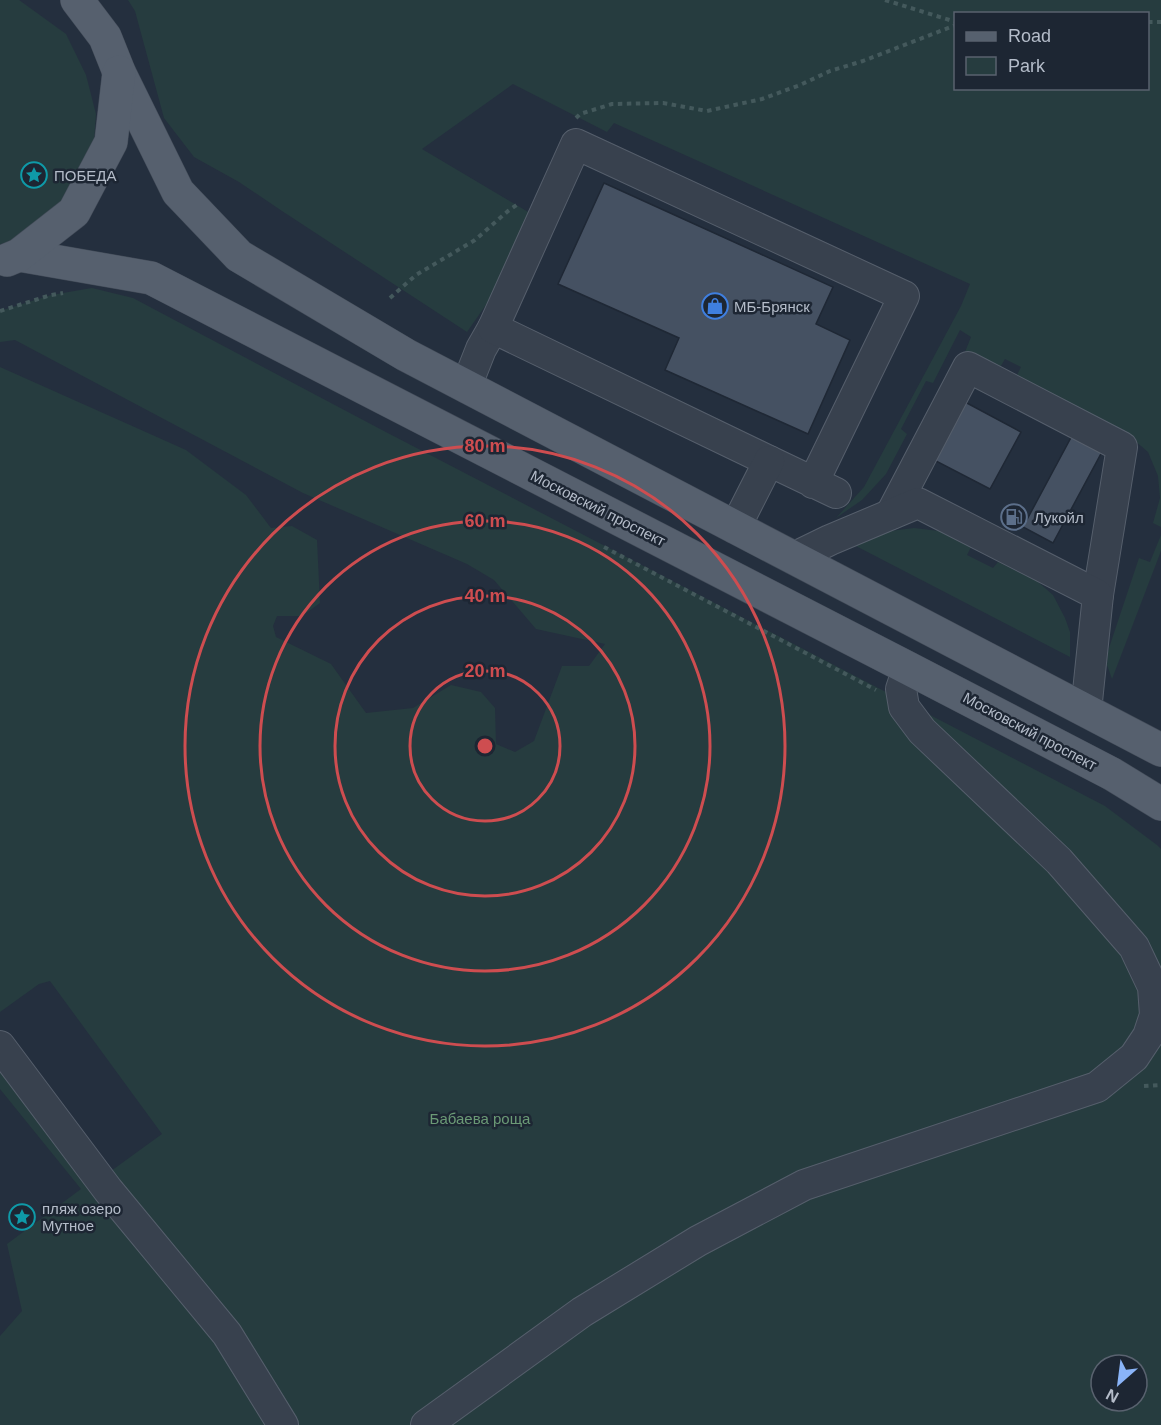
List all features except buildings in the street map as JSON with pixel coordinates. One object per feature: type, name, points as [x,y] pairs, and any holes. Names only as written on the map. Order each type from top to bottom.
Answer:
[{"type":"main road","points":[[77,0],[105,38],[119,72],[178,192],[239,256],[406,355],[1161,750]]},
{"type":"main road","points":[[10,259],[74,212],[111,142],[119,72]]},
{"type":"main road","name":"Московский проспект","points":[[10,259],[151,278],[1112,774],[1161,804]]},
{"type":"lane","points":[[466,387],[481,349],[493,328],[576,144],[904,296],[825,488],[493,328]]},
{"type":"lane","points":[[891,514],[968,367],[1122,447],[1098,595],[1086,711]]},
{"type":"lane","points":[[735,528],[769,461]]},
{"type":"lane","points":[[793,558],[918,503],[1098,595]]},
{"type":"lane","points":[[426,1425],[582,1312],[698,1241],[804,1185],[1097,1087],[1134,1057],[1148,1036],[1155,1015],[1153,987],[1134,947],[1059,861],[922,731],[903,704],[901,689],[908,668]]},
{"type":"lane","points":[[0,1047],[108,1190],[227,1334],[283,1425]]},
{"type":"path","points":[[885,0],[954,22]]},
{"type":"path","points":[[574,119],[580,114],[612,104],[663,103],[707,111],[762,99],[954,24]]},
{"type":"path","points":[[390,298],[416,274],[475,240],[508,211],[525,200]]},
{"type":"path","points":[[0,311],[72,291]]},
{"type":"path","points":[[601,545],[903,704]]},
{"type":"green space","points":[[0,0],[19,0],[66,34],[86,75],[96,114],[93,155],[44,226],[0,244]]},
{"type":"green space","points":[[128,0],[1161,0],[1161,527],[1153,523],[1160,498],[1158,476],[1148,452],[1127,434],[1015,379],[1021,367],[1005,359],[999,369],[965,352],[971,337],[960,330],[933,383],[926,381],[901,429],[907,434],[886,474],[862,500],[836,518],[864,487],[961,306],[970,284],[614,123],[607,132],[513,84],[422,149],[540,219],[467,332],[239,182],[194,157],[164,118],[135,11]]},
{"type":"green space","name":"Бабаева роща","points":[[92,288],[133,298],[1105,806],[1157,845],[1161,849],[1161,1425],[0,1425],[0,1336],[22,1311],[7,1244],[81,1189],[0,1089],[0,1042],[100,1179],[162,1134],[50,981],[39,984],[0,1012],[0,367],[186,450],[246,495],[271,528],[292,526],[317,540],[320,603],[302,616],[277,616],[273,626],[276,637],[331,664],[366,713],[413,708],[451,685],[481,692],[495,708],[496,744],[515,752],[534,741],[562,666],[589,666],[605,644],[536,629],[494,580],[467,564],[303,493],[15,340],[0,342],[0,311],[51,295]]},
{"type":"green space","points":[[914,528],[939,531],[971,547],[967,555],[993,568],[998,562],[1037,581],[1053,595],[1065,618],[1070,632],[1070,657],[854,545],[890,531]]},
{"type":"green space","points":[[1161,535],[1161,551],[1112,679],[1107,665],[1108,651],[1139,558],[1150,562]]},
{"type":"place","name":"ПОБЕДА","points":[[34,175]]},
{"type":"place","name":"МБ-Брянск","points":[[715,306]]},
{"type":"place","name":"Лукойл","points":[[1014,517]]},
{"type":"place","name":"пляж озеро Мутное","points":[[22,1217]]}]
